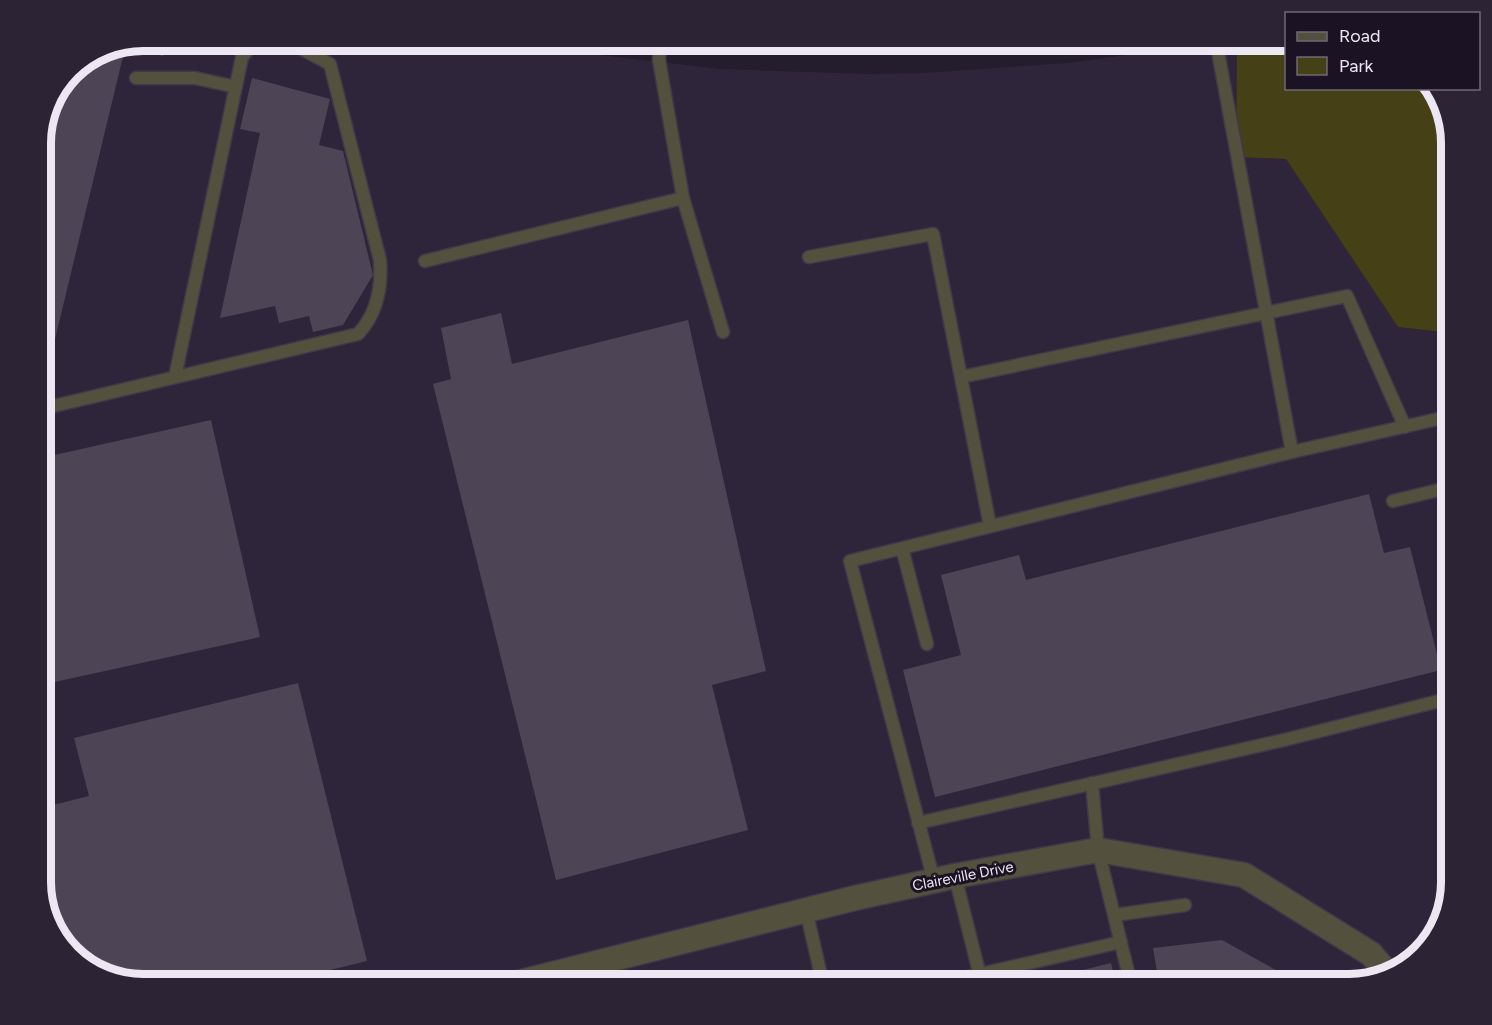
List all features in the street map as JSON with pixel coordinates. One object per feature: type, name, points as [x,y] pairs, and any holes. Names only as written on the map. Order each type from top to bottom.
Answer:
[{"type":"street","name":"Claireville Drive","points":[[553,974],[806,910],[944,879],[1098,850],[1244,875],[1371,954],[1382,967]]},
{"type":"lane","points":[[176,377],[242,57],[247,51]]},
{"type":"lane","points":[[51,407],[358,334],[369,323],[382,281],[380,261],[330,64],[306,51]]},
{"type":"lane","points":[[660,51],[659,60],[683,198],[723,332]]},
{"type":"lane","points":[[1218,51],[1292,452]]},
{"type":"lane","points":[[136,78],[195,78],[236,87]]},
{"type":"lane","points":[[425,261],[683,198]]},
{"type":"lane","points":[[808,257],[933,234],[990,526]]},
{"type":"lane","points":[[961,377],[1347,296],[1405,427]]},
{"type":"lane","points":[[978,974],[944,879],[918,823],[850,561],[1292,452],[1441,418]]},
{"type":"lane","points":[[1393,501],[1441,490]]},
{"type":"lane","points":[[902,548],[927,644]]},
{"type":"lane","points":[[918,823],[1284,740],[1441,701]]},
{"type":"lane","points":[[1092,783],[1098,850],[1129,974]]},
{"type":"lane","points":[[1115,915],[1185,905]]},
{"type":"lane","points":[[806,910],[821,974]]},
{"type":"lane","points":[[999,974],[1121,942]]},
{"type":"shaded area","points":[[143,51],[576,51],[720,69],[868,74],[923,73],[1068,63],[1141,53],[1237,51],[1236,157],[1286,159],[1398,327],[1441,332],[1441,882],[1434,917],[1418,943],[1410,951],[1378,969],[1349,974],[143,974],[119,971],[102,964],[74,943],[63,928],[56,911],[51,888],[51,137],[54,119],[61,102],[70,87],[82,74],[97,63],[114,56]]},
{"type":"green space","points":[[1237,51],[1285,51],[1285,90],[1424,90],[1436,114],[1441,143],[1441,332],[1398,327],[1286,159],[1236,157]]},
{"type":"building","points":[[143,51],[164,51],[163,56]]},
{"type":"building","points":[[124,54],[51,356],[51,137],[54,119],[70,87],[82,74],[97,63]]},
{"type":"building","points":[[252,78],[330,99],[319,145],[343,151],[373,275],[343,325],[313,332],[309,316],[279,323],[275,306],[220,318],[260,133],[240,129]]},
{"type":"building","points":[[501,313],[512,364],[688,320],[766,671],[712,685],[748,830],[556,880],[433,384],[451,379],[441,328]]},
{"type":"building","points":[[211,420],[260,637],[51,683],[51,456]]},
{"type":"building","points":[[1369,494],[1384,553],[1410,547],[1441,670],[935,797],[903,670],[961,655],[941,575],[1019,555],[1026,580]]},
{"type":"building","points":[[298,683],[367,961],[314,974],[143,974],[119,971],[102,964],[82,951],[63,928],[51,885],[51,806],[89,796],[74,738]]},
{"type":"building","points":[[1222,940],[1283,974],[1157,974],[1153,948]]},
{"type":"building","points":[[1111,963],[1114,974],[1067,974]]}]
